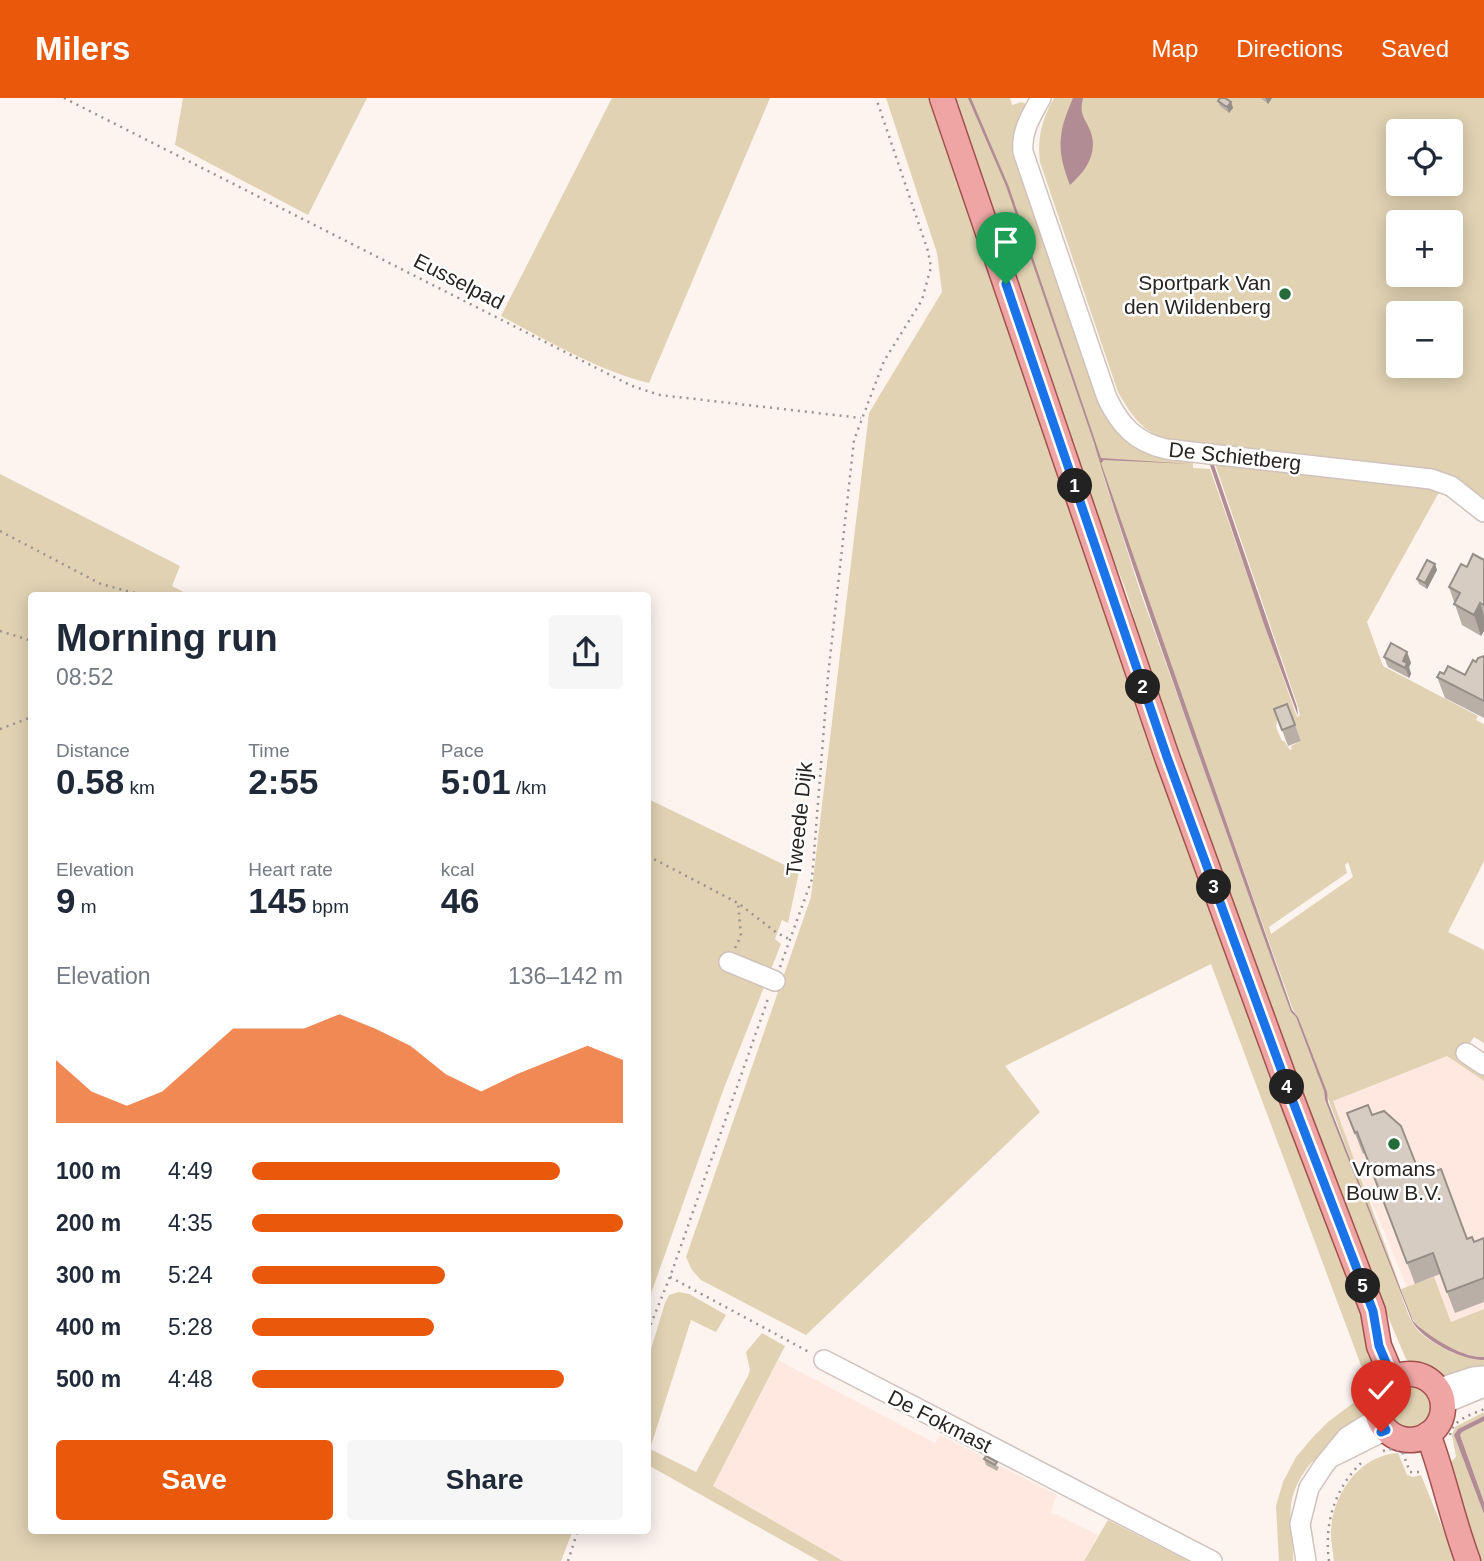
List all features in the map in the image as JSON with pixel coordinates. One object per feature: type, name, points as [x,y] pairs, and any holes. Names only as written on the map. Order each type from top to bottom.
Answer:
[{"type":"main road","points":[[942,98],[1167,757],[1290,1094],[1373,1311],[1392,1340],[1400,1377]]},
{"type":"main road","points":[[1431,1437],[1398,1438],[1381,1433],[1379,1396],[1400,1377],[1421,1376],[1440,1396],[1438,1424],[1431,1437],[1425,1470],[1457,1531]]},
{"type":"main road","points":[[1431,1437],[1468,1561]]},
{"type":"street","name":"De Schietberg","points":[[1041,98],[1026,125],[1022,140],[1023,152],[1107,398],[1128,432],[1137,439],[1166,449],[1431,479],[1451,486],[1484,512]]},
{"type":"street","points":[[729,962],[775,981]]},
{"type":"street","points":[[1466,1053],[1484,1065]]},
{"type":"street","name":"De Fokmast","points":[[824,1360],[1212,1561]]},
{"type":"street","points":[[1440,1396],[1474,1377],[1484,1376]]},
{"type":"street","points":[[1440,1396],[1484,1388]]},
{"type":"street","points":[[1306,1561],[1300,1524],[1305,1500],[1317,1475],[1346,1437],[1381,1433]]},
{"type":"path","name":"Eusselpad","points":[[64,98],[632,386],[660,394],[862,419]]},
{"type":"path","name":"Tweede Dijk","points":[[651,1324],[670,1278],[812,878],[828,676],[854,440],[884,361],[922,300],[931,267],[929,251],[876,98]]},
{"type":"path","points":[[0,531],[101,584],[131,592]]},
{"type":"path","points":[[0,631],[28,640]]},
{"type":"path","points":[[0,729],[28,718]]},
{"type":"path","points":[[651,858],[738,903],[777,933],[790,939]]},
{"type":"path","points":[[729,962],[741,936],[738,903]]},
{"type":"path","points":[[670,1278],[824,1360]]},
{"type":"path","points":[[1431,1437],[1484,1409]]},
{"type":"path","points":[[1381,1433],[1389,1449],[1402,1451],[1412,1474],[1425,1470]]},
{"type":"path","points":[[1329,1561],[1327,1533],[1330,1515],[1346,1481],[1367,1458]]},
{"type":"path","points":[[568,1561],[578,1534]]},
{"type":"shaded area","points":[[183,98],[367,98],[308,215],[175,145]]},
{"type":"shaded area","points":[[612,98],[770,98],[649,383],[592,363],[501,316]]},
{"type":"shaded area","points":[[886,98],[933,98],[1118,634],[1133,698],[1144,728],[1160,757],[1382,1369],[1366,1414],[1310,1464],[1296,1487],[1290,1514],[1293,1561],[1279,1561],[1276,1506],[1283,1482],[1296,1457],[1313,1437],[1357,1400],[1365,1376],[1211,964],[1005,1066],[1040,1112],[806,1335],[701,1280],[686,1257],[811,897],[869,413],[942,292],[937,253]]},
{"type":"shaded area","points":[[950,98],[1010,98],[1012,105],[1022,102],[1029,106],[1022,120],[1110,415],[1193,456],[1193,468],[1210,469],[1297,717],[1300,715],[1298,707],[1213,458],[1442,487],[1367,622],[1383,666],[1478,716],[1476,720],[1484,724],[1484,861],[1448,932],[1484,950],[1484,1043],[1474,1037],[1461,1056],[1484,1072],[1484,1081],[1447,1056],[1333,1101],[1401,1289],[1434,1277],[1451,1322],[1484,1309],[1484,1357],[1456,1350],[1424,1331],[1412,1318],[1396,1277],[1412,1323],[1422,1334],[1447,1350],[1467,1358],[1484,1360],[1484,1369],[1440,1379],[1416,1368],[1406,1359],[1305,1110],[1142,658],[1123,583],[1103,541]],"holes":[[[1100,465],[1293,1010],[1298,1017],[1354,1169],[1325,1101],[1324,1091],[1296,1017],[1291,1012],[1140,591]],[[1290,715],[1301,741],[1291,746],[1290,750],[1282,741],[1276,727],[1277,720]],[[1348,862],[1353,877],[1271,934],[1269,927],[1347,873],[1345,865]]]},
{"type":"shaded area","points":[[968,98],[971,98],[1009,187],[1101,458],[1191,464],[1104,460],[1101,463],[1292,1010],[1298,1017],[1413,1321],[1446,1345],[1466,1354],[1484,1357],[1484,1360],[1465,1357],[1444,1348],[1425,1335],[1412,1321],[1325,1100],[1296,1017],[1291,1012],[1278,978],[1141,590],[1006,186]]},
{"type":"shaded area","name":"Sportpark Van den Wildenberg","points":[[1054,98],[1484,98],[1484,506],[1458,485],[1315,461],[1313,455],[1168,439],[1144,427],[1118,392],[1040,162],[1040,137]]},
{"type":"shaded area","points":[[1073,98],[1083,98],[1082,112],[1093,146],[1086,167],[1070,185],[1062,161],[1061,141],[1064,121]]},
{"type":"shaded area","points":[[1210,465],[1214,465],[1298,716],[1265,627]]},
{"type":"shaded area","points":[[0,474],[180,566],[172,586],[183,592],[28,592],[28,1534],[571,1534],[561,1561],[0,1561]]},
{"type":"shaded area","points":[[651,800],[799,872],[788,923],[782,920],[775,939],[781,944],[724,1088],[651,1294]]},
{"type":"shaded area","points":[[1446,1051],[1484,1074],[1484,1364],[1444,1377],[1329,1099]]},
{"type":"shaded area","points":[[679,1292],[689,1294],[726,1315],[716,1332],[691,1320],[651,1446],[651,1349],[669,1295]]},
{"type":"shaded area","points":[[762,1333],[785,1346],[713,1486],[843,1561],[819,1561],[651,1467],[651,1450],[696,1472],[748,1376],[750,1370],[746,1352]]},
{"type":"shaded area","points":[[778,1360],[935,1443],[940,1435],[1057,1495],[1051,1512],[1098,1535],[1084,1561],[843,1561],[713,1486]]},
{"type":"shaded area","points":[[1410,1385],[1426,1391],[1432,1407],[1426,1423],[1410,1429],[1394,1423],[1388,1407],[1394,1391]]},
{"type":"shaded area","points":[[1484,1412],[1484,1416],[1458,1429],[1454,1435],[1484,1514],[1484,1561],[1480,1561],[1446,1466],[1456,1457],[1452,1435],[1455,1427]]},
{"type":"shaded area","points":[[1484,1416],[1484,1421],[1460,1435],[1484,1502],[1484,1514],[1454,1435],[1458,1429]]},
{"type":"shaded area","points":[[1484,1421],[1484,1502],[1460,1435]]},
{"type":"shaded area","points":[[1398,1453],[1407,1475],[1421,1475],[1456,1561],[1334,1561],[1332,1520],[1342,1492],[1360,1469],[1371,1461]]},
{"type":"shaded area","points":[[1108,1520],[1188,1561],[1084,1561]]},
{"type":"building","points":[[1220,98],[1231,102],[1227,107],[1218,101]]},
{"type":"building","points":[[1473,554],[1484,560],[1484,605],[1480,603],[1474,615],[1454,604],[1460,593],[1449,587],[1461,564],[1467,567]]},
{"type":"building","points":[[1427,560],[1435,564],[1425,583],[1417,579]]},
{"type":"building","points":[[1391,643],[1407,652],[1403,661],[1407,663],[1405,668],[1384,657]]},
{"type":"building","points":[[1484,656],[1484,701],[1437,677],[1440,672],[1444,674],[1448,666],[1465,675],[1473,660],[1476,662]]},
{"type":"building","points":[[1287,704],[1295,725],[1282,730],[1274,709]]},
{"type":"building","points":[[1368,1105],[1372,1115],[1384,1111],[1401,1126],[1421,1177],[1441,1169],[1467,1239],[1472,1237],[1474,1242],[1484,1238],[1484,1278],[1447,1292],[1433,1253],[1407,1263],[1357,1132],[1355,1133],[1347,1113]]},
{"type":"building","points":[[986,1456],[997,1462],[995,1465],[984,1459]]},
{"type":"place","name":"Sportpark Van den Wildenberg","points":[[1285,294]]},
{"type":"place","name":"Vromans Bouw B.V.","points":[[1394,1144]]},
{"type":"route","points":[[1006,284],[1167,757],[1290,1094],[1373,1311],[1379,1346],[1393,1379],[1382,1389],[1377,1403],[1380,1422],[1386,1430],[1381,1432]]}]
